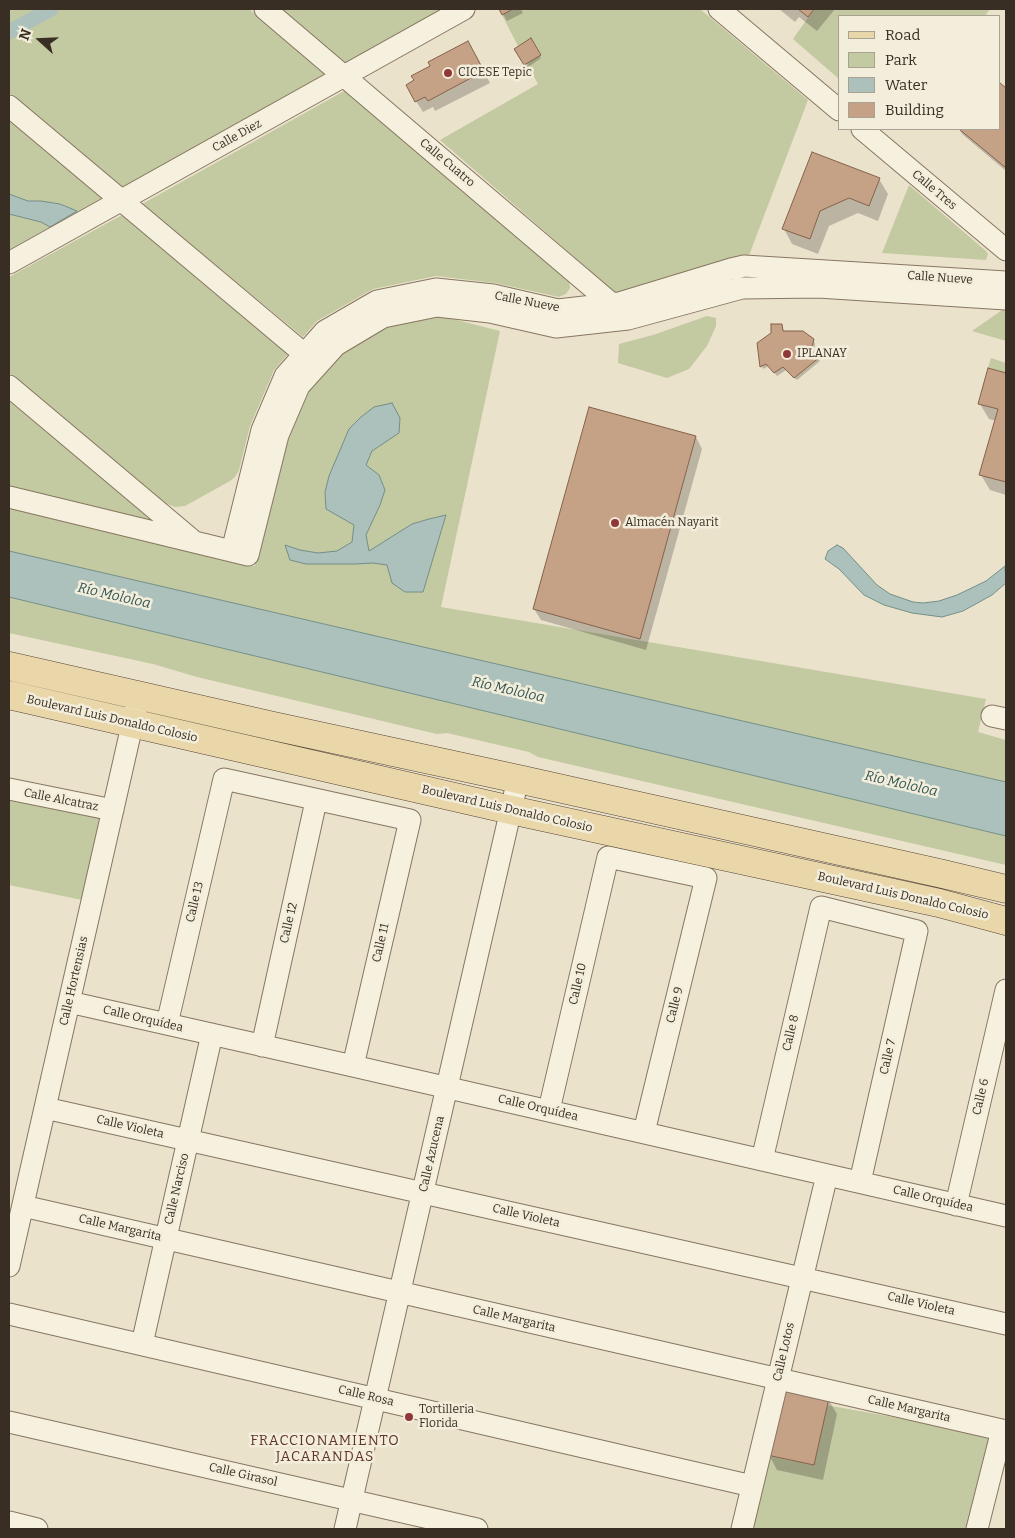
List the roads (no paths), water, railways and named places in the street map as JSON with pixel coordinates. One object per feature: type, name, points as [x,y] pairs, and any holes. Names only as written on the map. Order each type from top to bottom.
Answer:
[{"type":"main road","points":[[9,666],[943,874],[1006,890]]},
{"type":"main road","name":"Boulevard Luis Donaldo Colosio","points":[[9,695],[511,810],[930,901],[1006,921]]},
{"type":"main road","points":[[132,724],[142,713],[148,710],[248,731],[272,726]]},
{"type":"street","name":"Calle Cuatro","points":[[265,9],[628,319]]},
{"type":"street","name":"Calle Diez","points":[[9,263],[464,9]]},
{"type":"street","points":[[719,9],[838,109]]},
{"type":"street","points":[[9,106],[311,360]]},
{"type":"street","name":"Calle Tres","points":[[863,130],[1006,250]]},
{"type":"street","name":"Calle Nueve","points":[[195,542],[240,553],[278,436],[325,331],[377,301],[436,289],[493,295],[558,310],[619,303],[744,266],[1006,282]]},
{"type":"street","name":"Calle Nueve","points":[[311,360],[383,317],[437,306],[490,312],[556,327],[628,319],[742,288],[818,287],[1006,299]]},
{"type":"street","points":[[9,386],[195,542]]},
{"type":"street","points":[[9,497],[195,542]]},
{"type":"street","name":"Calle Hortensias","points":[[9,1266],[139,696]]},
{"type":"street","name":"Calle 13","points":[[167,1024],[224,779],[316,801]]},
{"type":"street","name":"Calle Azucena","points":[[345,1529],[518,779]]},
{"type":"street","name":"Calle Alcatraz","points":[[10,793],[113,810]]},
{"type":"street","name":"Calle 11","points":[[316,801],[410,820],[353,1066]]},
{"type":"street","name":"Calle 12","points":[[262,1046],[316,801]]},
{"type":"street","name":"Calle 10","points":[[549,1110],[608,857],[706,878]]},
{"type":"street","name":"Calle 9","points":[[644,1132],[706,878]]},
{"type":"street","name":"Calle 8","points":[[762,1160],[821,907],[917,932]]},
{"type":"street","name":"Calle 7","points":[[860,1182],[917,932]]},
{"type":"street","name":"Calle 6","points":[[956,1205],[1006,990]]},
{"type":"street","name":"Calle Orquídea","points":[[69,1002],[549,1110],[1006,1216]]},
{"type":"street","name":"Calle Narciso","points":[[142,1344],[212,1034]]},
{"type":"street","name":"Calle Violeta","points":[[45,1108],[1006,1324]]},
{"type":"street","name":"Calle Lotos","points":[[742,1529],[827,1175]]},
{"type":"street","name":"Calle Margarita","points":[[22,1206],[1004,1431]]},
{"type":"street","name":"Calle Rosa","points":[[9,1314],[752,1486]]},
{"type":"street","name":"Calle Girasol","points":[[9,1422],[477,1529]]},
{"type":"street","points":[[980,1529],[1004,1431]]},
{"type":"street","points":[[9,1522],[37,1529]]},
{"type":"water","points":[[9,194],[28,201],[60,204],[77,211],[50,227],[41,222],[9,214]]},
{"type":"water","points":[[392,403],[400,418],[399,433],[372,451],[366,465],[379,475],[385,490],[366,535],[369,551],[412,524],[446,515],[423,592],[405,592],[392,583],[387,565],[373,563],[306,564],[290,560],[285,545],[318,553],[337,551],[352,542],[354,525],[326,509],[325,492],[329,476],[349,429],[374,407]]},
{"type":"water","points":[[837,545],[843,548],[877,585],[890,594],[913,602],[939,601],[957,595],[986,581],[1005,566],[1006,583],[992,595],[963,611],[942,617],[912,613],[884,605],[864,595],[839,569],[825,559],[828,551]]},
{"type":"water","name":"Río Mololoa","points":[[9,551],[1006,782],[1006,836],[9,597]]},
{"type":"waterway","points":[[9,32],[51,9]]},
{"type":"place","name":"CICESE Tepic","points":[[448,73]]},
{"type":"place","name":"IPLANAY","points":[[787,354]]},
{"type":"place","name":"Almacén Nayarit","points":[[615,523]]},
{"type":"place","name":"Tortilleria Florida","points":[[409,1417]]},
{"type":"district","name":"FRACCIONAMIENTO JACARANDAS","points":[[325,1449]]}]
